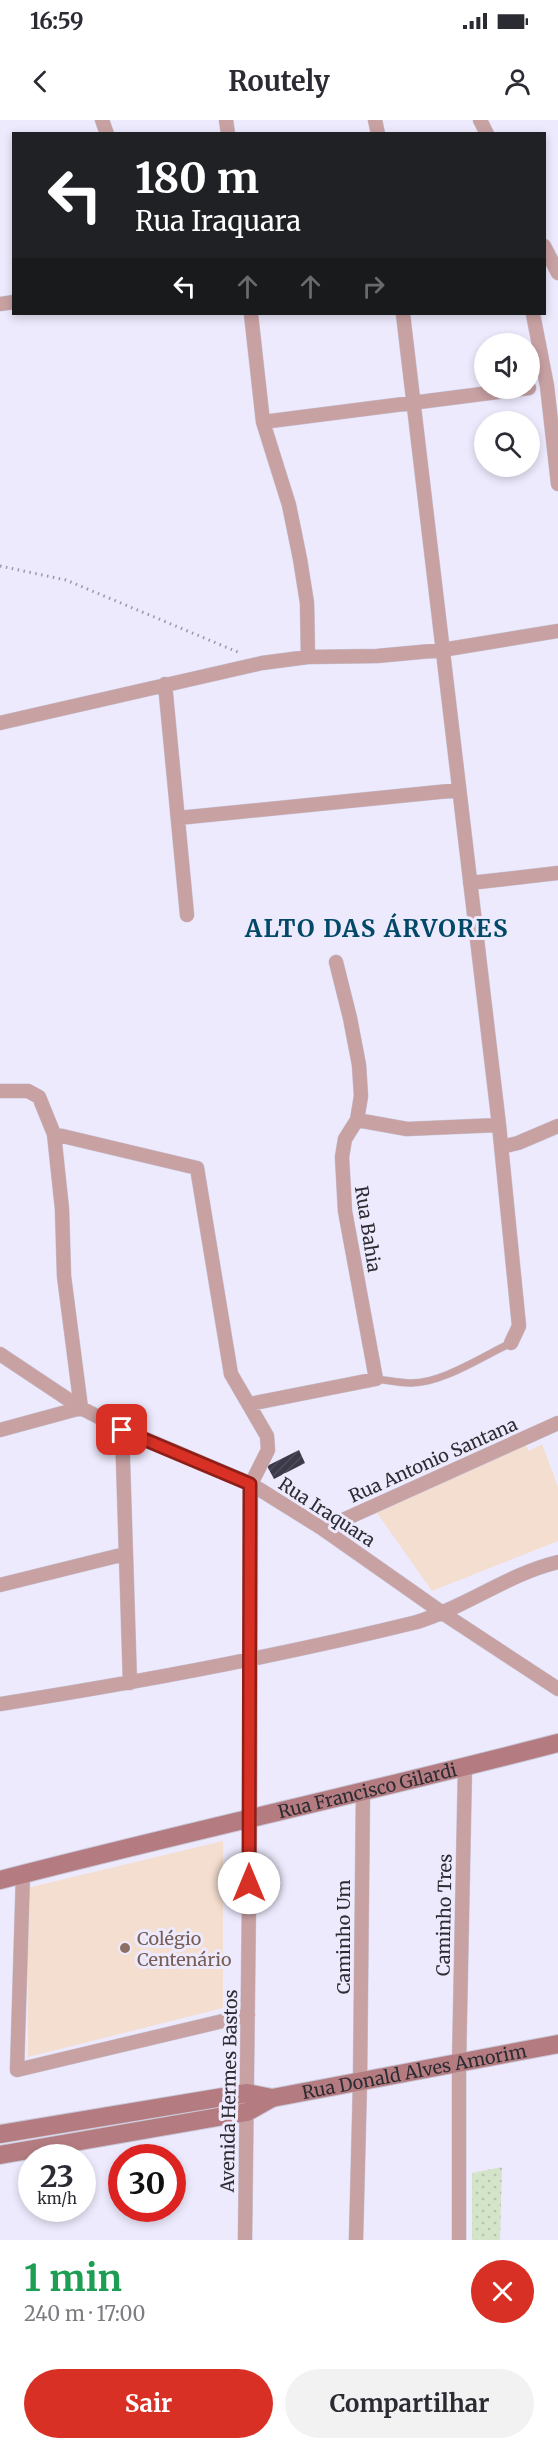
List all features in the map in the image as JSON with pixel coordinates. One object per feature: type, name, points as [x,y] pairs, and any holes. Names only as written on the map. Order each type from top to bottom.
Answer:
[{"type":"street","points":[[546,250],[558,273]]},
{"type":"street","points":[[251,315],[263,422],[288,505],[300,559],[307,603],[308,657]]},
{"type":"street","points":[[403,315],[499,1125],[518,1317],[517,1333],[511,1343]]},
{"type":"street","points":[[534,315],[553,386],[558,484]]},
{"type":"street","points":[[263,422],[474,395]]},
{"type":"street","points":[[0,723],[262,663],[308,657],[377,656],[442,650],[558,631]]},
{"type":"street","points":[[165,684],[187,915]]},
{"type":"street","points":[[178,818],[459,790]]},
{"type":"street","points":[[470,883],[558,873]]},
{"type":"street","name":"Rua Bahia","points":[[336,962],[343,984],[359,1065],[361,1096],[357,1120],[345,1139],[342,1182],[345,1211],[376,1379]]},
{"type":"street","points":[[0,1091],[28,1091],[39,1097],[54,1134],[62,1209],[64,1276],[81,1408],[0,1430]]},
{"type":"street","points":[[357,1120],[407,1129],[499,1125]]},
{"type":"street","points":[[501,1147],[518,1143],[558,1126]]},
{"type":"street","name":"Avenida Hermes Bastos","points":[[54,1134],[197,1168],[231,1374],[267,1436],[268,1450],[250,1484],[250,1817],[245,2240]]},
{"type":"street","name":"Rua Iraquara","points":[[0,1354],[81,1408],[122,1430],[250,1484],[323,1529],[444,1614],[558,1689]]},
{"type":"street","points":[[250,1404],[376,1379]]},
{"type":"street","name":"Rua Antonio Santana","points":[[323,1529],[558,1423]]},
{"type":"street","points":[[122,1430],[130,1683]]},
{"type":"street","points":[[0,1585],[125,1554]]},
{"type":"street","points":[[0,1704],[251,1660],[363,1635],[444,1614],[538,1567],[558,1562]]},
{"type":"street","name":"Rua Francisco Gilardi","points":[[0,1880],[558,1743]]},
{"type":"street","name":"Caminho Tres","points":[[459,2240],[459,2064],[465,1767]]},
{"type":"street","name":"Caminho Um","points":[[356,2240],[363,1791]]},
{"type":"street","points":[[23,1874],[17,2070],[248,2015]]},
{"type":"street","name":"Rua Donald Alves Amorim","points":[[0,2155],[247,2112],[272,2098],[558,2044]]},
{"type":"street","points":[[0,2134],[247,2093]]},
{"type":"street","name":"Rua Donald Alves Amorim","points":[[247,2093],[272,2098]]},
{"type":"street","points":[[157,2107],[162,2126]]},
{"type":"lane","points":[[376,1379],[409,1383],[422,1382],[444,1375],[511,1343]]},
{"type":"path","points":[[0,566],[66,580],[262,663]]},
{"type":"shaded area","points":[[525,1444],[529,1451],[542,1444],[558,1487],[558,1541],[432,1591],[377,1513],[509,1448]]},
{"type":"shaded area","name":"Colégio Centenário","points":[[223,1841],[223,2008],[28,2057],[27,1888]]},
{"type":"green space","points":[[502,2167],[500,2240],[472,2240],[472,2173]]},
{"type":"building","points":[[299,1450],[305,1463],[274,1479],[267,1466]]},
{"type":"place","name":"Colégio Centenário","points":[[125,1948]]},
{"type":"district","name":"ALTO DAS ÁRVORES","points":[[377,928]]},
{"type":"route","points":[[122,1430],[250,1484],[249,1883]]}]
